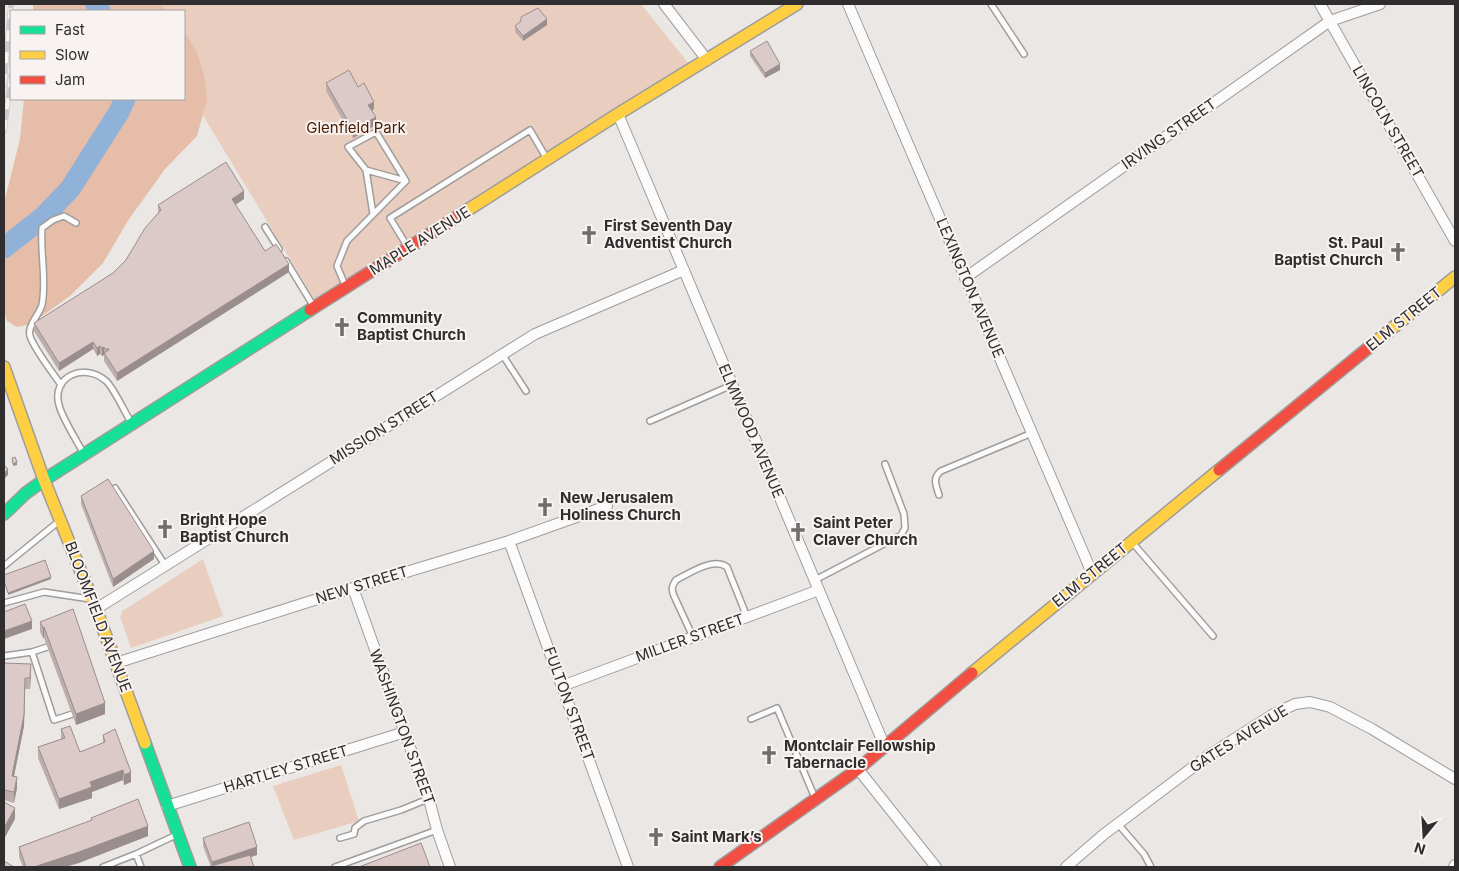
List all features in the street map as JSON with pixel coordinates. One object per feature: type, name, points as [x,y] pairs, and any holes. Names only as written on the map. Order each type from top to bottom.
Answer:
[{"type":"street","points":[[664,4],[707,60]]},
{"type":"street","name":"MAPLE AVENUE","points":[[4,514],[44,480],[84,454],[618,114],[798,4]]},
{"type":"street","name":"LEXINGTON AVENUE","points":[[848,4],[1092,573]]},
{"type":"street","name":"LINCOLN STREET","points":[[1320,4],[1455,241]]},
{"type":"street","name":"IRVING STREET","points":[[965,278],[1330,21],[1380,4]]},
{"type":"street","name":"ELMWOOD AVENUE","points":[[618,114],[885,747]]},
{"type":"street","name":"MISSION STREET","points":[[94,604],[165,565],[535,334],[684,270]]},
{"type":"street","name":"ELM STREET","points":[[720,867],[858,769],[1092,573],[1455,277]]},
{"type":"street","name":"BLOOMFIELD AVENUE","points":[[4,367],[44,480],[116,662],[190,867]]},
{"type":"street","name":"NEW STREET","points":[[116,662],[509,541],[607,506]]},
{"type":"street","name":"FULTON STREET","points":[[509,541],[628,867]]},
{"type":"street","name":"MILLER STREET","points":[[562,686],[747,617],[817,585]]},
{"type":"street","name":"WASHINGTON STREET","points":[[353,588],[405,732],[450,867]]},
{"type":"street","name":"GATES AVENUE","points":[[1066,867],[1118,823],[1209,755],[1272,715],[1295,704],[1310,702],[1330,707],[1372,729],[1455,779]]},
{"type":"street","name":"HARTLEY STREET","points":[[168,806],[405,732]]},
{"type":"street","points":[[858,769],[936,867]]},
{"type":"lane","points":[[991,4],[1024,54]]},
{"type":"lane","points":[[408,248],[390,218],[530,130],[547,160]]},
{"type":"lane","points":[[373,214],[366,170],[348,147],[376,132],[406,181]]},
{"type":"lane","points":[[366,170],[406,181]]},
{"type":"lane","points":[[346,287],[337,266],[347,241],[406,181]]},
{"type":"lane","points":[[61,385],[30,337],[29,331],[41,306],[44,284],[41,244],[42,228],[53,220],[64,216],[76,223]]},
{"type":"lane","points":[[265,227],[314,308]]},
{"type":"lane","points":[[502,354],[526,392]]},
{"type":"lane","points":[[84,454],[59,406],[58,394],[61,385],[63,381],[75,373],[91,371],[106,381],[132,424]]},
{"type":"lane","points":[[650,421],[732,385]]},
{"type":"lane","points":[[939,495],[935,480],[936,475],[941,470],[1032,433]]},
{"type":"lane","points":[[817,585],[901,535],[905,528],[904,514],[885,464]]},
{"type":"lane","points":[[116,488],[165,565]]},
{"type":"lane","points":[[4,566],[60,520]]},
{"type":"lane","points":[[1131,541],[1213,636]]},
{"type":"lane","points":[[693,637],[671,590],[672,585],[676,580],[714,563],[722,563],[727,567],[747,617]]},
{"type":"lane","points":[[4,603],[44,592],[94,604]]},
{"type":"lane","points":[[4,656],[32,652],[63,642],[85,710],[54,720],[32,652]]},
{"type":"lane","points":[[751,719],[777,708],[815,799]]},
{"type":"lane","points":[[340,838],[354,834],[355,828],[364,821],[401,810],[428,799]]},
{"type":"lane","points":[[1118,823],[1144,854],[1151,867]]},
{"type":"lane","points":[[335,867],[437,830]]},
{"type":"lane","points":[[103,867],[178,834]]},
{"type":"lane","points":[[136,854],[141,867]]},
{"type":"green space","name":"Glenfield Park","points":[[135,4],[641,4],[689,64],[316,302],[185,86],[185,10],[138,10]]},
{"type":"green space","points":[[203,559],[223,616],[131,648],[120,616],[122,615],[121,612]]},
{"type":"green space","points":[[341,765],[359,821],[294,840],[273,786]]},
{"type":"shaded area","points":[[33,4],[160,4],[166,10],[33,10]]},
{"type":"shaded area","points":[[185,33],[197,52],[204,75],[207,100],[197,136],[165,169],[129,219],[103,263],[70,296],[31,324],[17,327],[7,321],[4,311],[4,203],[20,139],[24,100],[185,100]]},
{"type":"building","points":[[538,8],[547,19],[523,36],[515,26],[521,21],[521,17]]},
{"type":"building","points":[[767,41],[780,64],[765,73],[750,51]]},
{"type":"building","points":[[349,70],[358,87],[364,83],[374,102],[368,105],[376,117],[353,130],[326,83]]},
{"type":"building","points":[[226,162],[244,191],[232,199],[265,251],[276,244],[289,264],[117,373],[104,353],[109,350],[108,348],[106,350],[100,346],[97,348],[93,342],[59,363],[34,323],[113,273],[126,260],[145,228],[161,210],[158,205]]},
{"type":"building","points":[[15,457],[17,462],[13,464],[12,458]]},
{"type":"building","points":[[4,465],[8,469],[4,474]]},
{"type":"building","points":[[108,479],[154,551],[113,579],[81,496]]},
{"type":"building","points":[[45,560],[51,577],[8,593],[4,575]]},
{"type":"building","points":[[25,604],[32,621],[4,631],[4,612]]},
{"type":"building","points":[[73,609],[105,703],[76,714],[44,627],[40,622]]},
{"type":"building","points":[[4,663],[31,664],[30,678],[25,678],[24,715],[12,776],[17,777],[14,792],[4,790]]},
{"type":"building","points":[[70,726],[80,752],[105,742],[103,735],[115,729],[131,772],[124,775],[123,770],[90,782],[92,787],[59,799],[38,747],[65,738],[61,729]]},
{"type":"building","points":[[138,799],[148,826],[79,852],[34,867],[26,867],[19,847],[92,820],[91,818]]},
{"type":"building","points":[[4,802],[15,808],[4,828]]},
{"type":"building","points":[[249,822],[257,847],[212,862],[203,838]]},
{"type":"building","points":[[421,843],[430,867],[359,867]]},
{"type":"building","points":[[250,855],[254,867],[211,866]]},
{"type":"building","points":[[4,861],[14,867],[4,867]]},
{"type":"waterway","points":[[96,4],[99,10]]},
{"type":"waterway","points":[[4,248],[43,217],[70,189],[119,112],[125,100]]},
{"type":"railway","points":[[10,10],[11,4]]},
{"type":"railway","points":[[4,85],[10,16]]},
{"type":"railway","points":[[4,131],[10,84]]},
{"type":"traffic: fast","points":[[4,514],[26,493],[44,480],[310,310]]},
{"type":"traffic: fast","points":[[145,743],[190,867]]},
{"type":"traffic: slow","points":[[463,213],[618,114],[797,4]]},
{"type":"traffic: slow","points":[[1373,344],[1455,277]]},
{"type":"traffic: slow","points":[[4,367],[44,480],[96,609],[145,743]]},
{"type":"traffic: slow","points":[[972,673],[1219,470]]},
{"type":"traffic: jam","points":[[310,310],[463,213]]},
{"type":"traffic: jam","points":[[1219,470],[1373,344]]},
{"type":"traffic: jam","points":[[720,867],[858,769],[972,673]]},
{"type":"place","name":"First Seventh Day Adventist Church","points":[[589,235]]},
{"type":"place","name":"St. Paul Baptist Church","points":[[1398,252]]},
{"type":"place","name":"Community Baptist Church","points":[[342,327]]},
{"type":"place","name":"New Jerusalem Holiness Church","points":[[545,507]]},
{"type":"place","name":"Bright Hope Baptist Church","points":[[165,529]]},
{"type":"place","name":"Saint Peter Claver Church","points":[[798,532]]},
{"type":"place","name":"Montclair Fellowship Tabernacle","points":[[769,755]]},
{"type":"place","name":"Saint Mark’s","points":[[656,837]]}]
